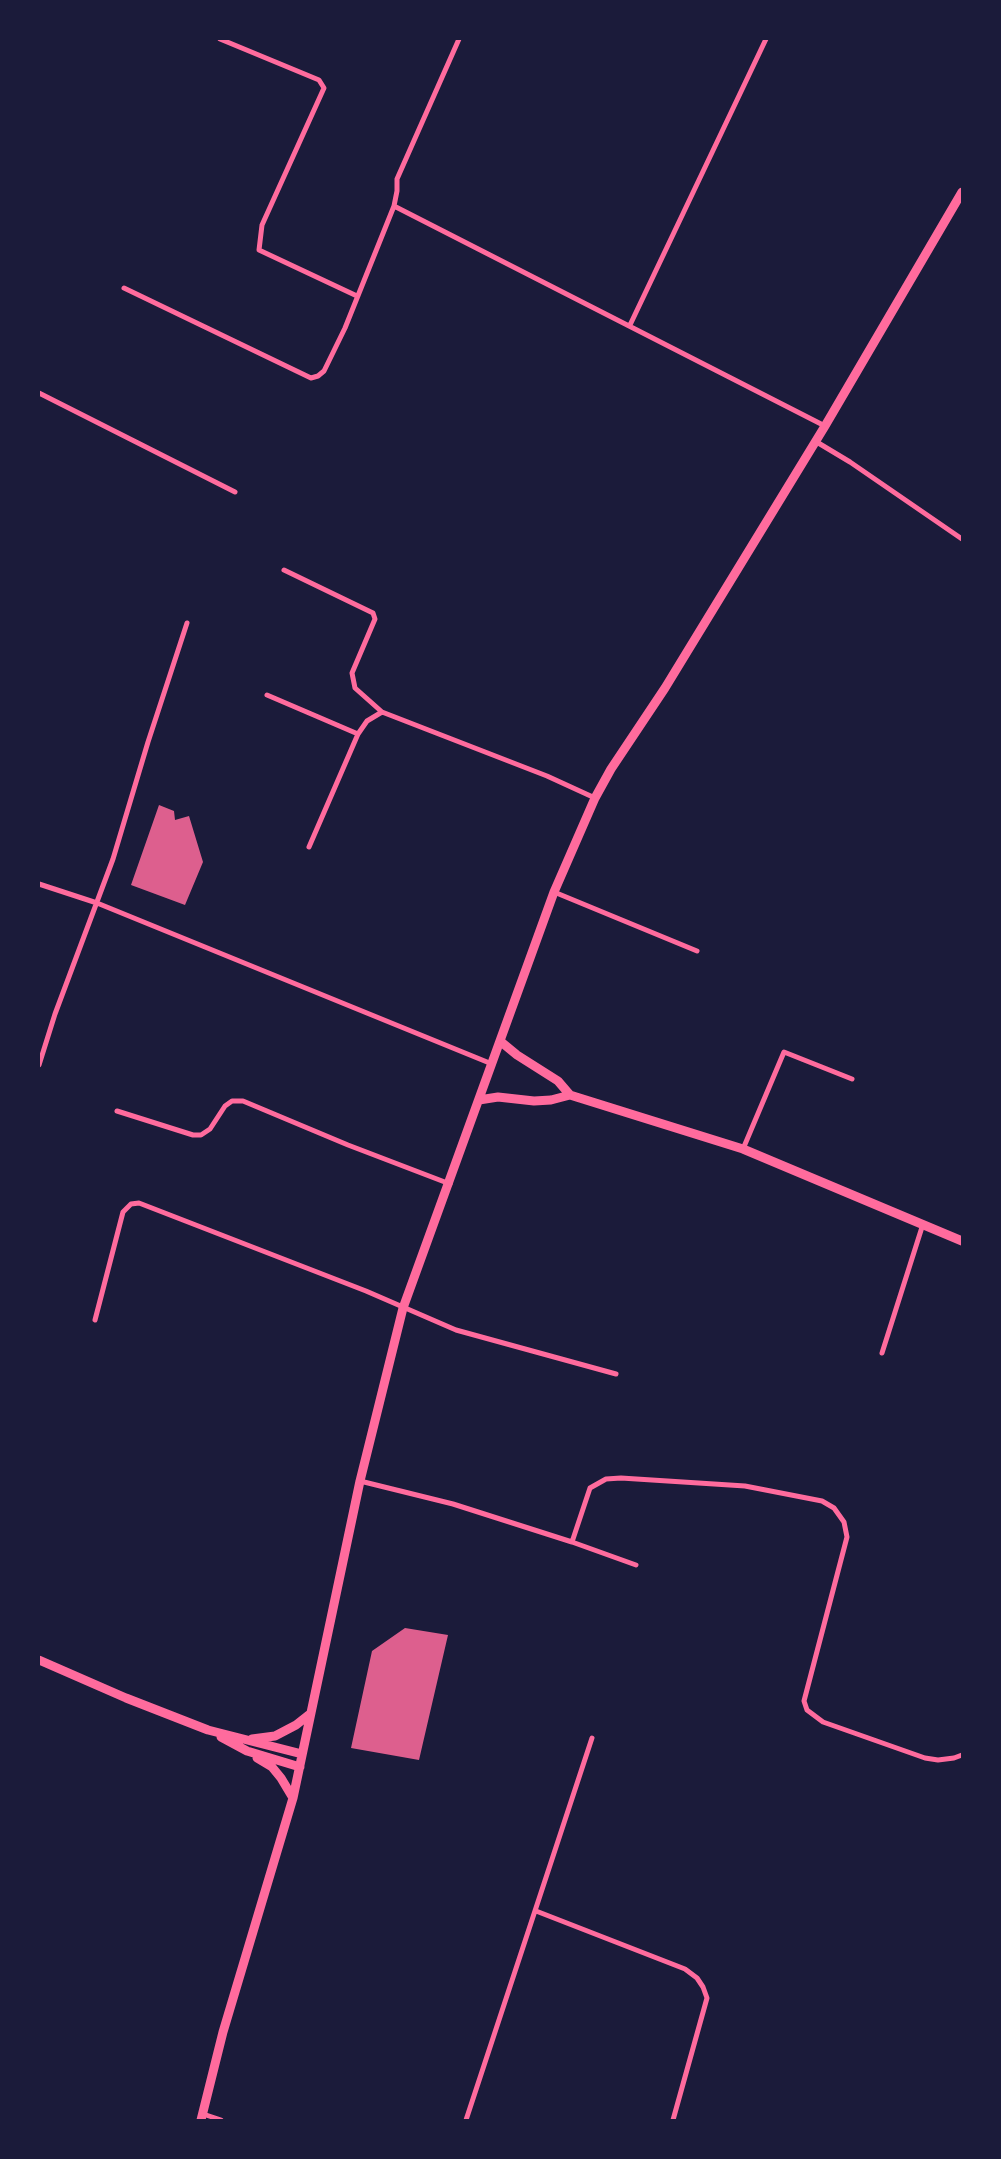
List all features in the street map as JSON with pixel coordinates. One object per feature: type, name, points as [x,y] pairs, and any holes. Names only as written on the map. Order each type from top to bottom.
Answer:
[{"type":"street","points":[[220,39],[319,80],[324,88],[262,225],[260,250],[357,296]]},
{"type":"street","points":[[124,288],[311,378],[318,376],[324,371],[345,328],[394,206],[397,179],[459,39]]},
{"type":"street","points":[[630,325],[766,39]]},
{"type":"street","points":[[221,2120],[202,2117],[223,2032],[293,1798],[360,1480],[403,1308],[450,1184],[554,892],[595,798],[611,769],[665,688],[825,426],[962,194]]},
{"type":"street","points":[[394,206],[825,426]]},
{"type":"street","points":[[39,393],[235,492]]},
{"type":"street","points":[[815,441],[850,462],[962,539]]},
{"type":"street","points":[[284,570],[373,613],[374,619],[352,673],[355,688],[382,712],[547,776],[595,798]]},
{"type":"street","points":[[39,1065],[55,1014],[113,859],[148,742],[187,623]]},
{"type":"street","points":[[267,695],[358,734]]},
{"type":"street","points":[[309,848],[358,734],[366,722],[382,712]]},
{"type":"street","points":[[39,884],[97,903],[492,1064]]},
{"type":"street","points":[[554,892],[697,951]]},
{"type":"street","points":[[500,1041],[517,1055],[558,1081],[570,1095],[743,1149],[962,1240]]},
{"type":"street","points":[[743,1149],[784,1052],[852,1079]]},
{"type":"street","points":[[479,1100],[498,1097],[534,1101],[551,1100],[570,1095]]},
{"type":"street","points":[[117,1111],[192,1135],[201,1136],[210,1129],[225,1106],[232,1101],[243,1101],[348,1145],[450,1184]]},
{"type":"street","points":[[95,1320],[124,1212],[131,1204],[139,1203],[366,1291],[456,1330],[616,1374]]},
{"type":"street","points":[[882,1353],[923,1224]]},
{"type":"street","points":[[572,1542],[590,1488],[606,1479],[621,1478],[745,1486],[822,1501],[834,1508],[844,1522],[847,1538],[804,1701],[807,1710],[812,1716],[823,1722],[925,1758],[938,1760],[954,1758],[962,1754]]},
{"type":"street","points":[[360,1480],[453,1504],[572,1542],[636,1565]]},
{"type":"street","points":[[39,1660],[126,1698],[208,1730],[247,1750],[272,1767],[293,1798]]},
{"type":"street","points":[[246,1740],[274,1736],[296,1725],[310,1714]]},
{"type":"street","points":[[208,1730],[302,1754]]},
{"type":"street","points":[[466,2120],[536,1911],[564,1818],[592,1738]]},
{"type":"street","points":[[247,1750],[300,1767]]},
{"type":"street","points":[[536,1911],[686,1969],[697,1978],[703,1987],[707,1998],[673,2120]]},
{"type":"building","points":[[159,805],[174,811],[175,820],[189,816],[203,862],[185,905],[131,885]]},
{"type":"building","points":[[405,1628],[448,1635],[419,1760],[351,1748],[372,1651]]}]
